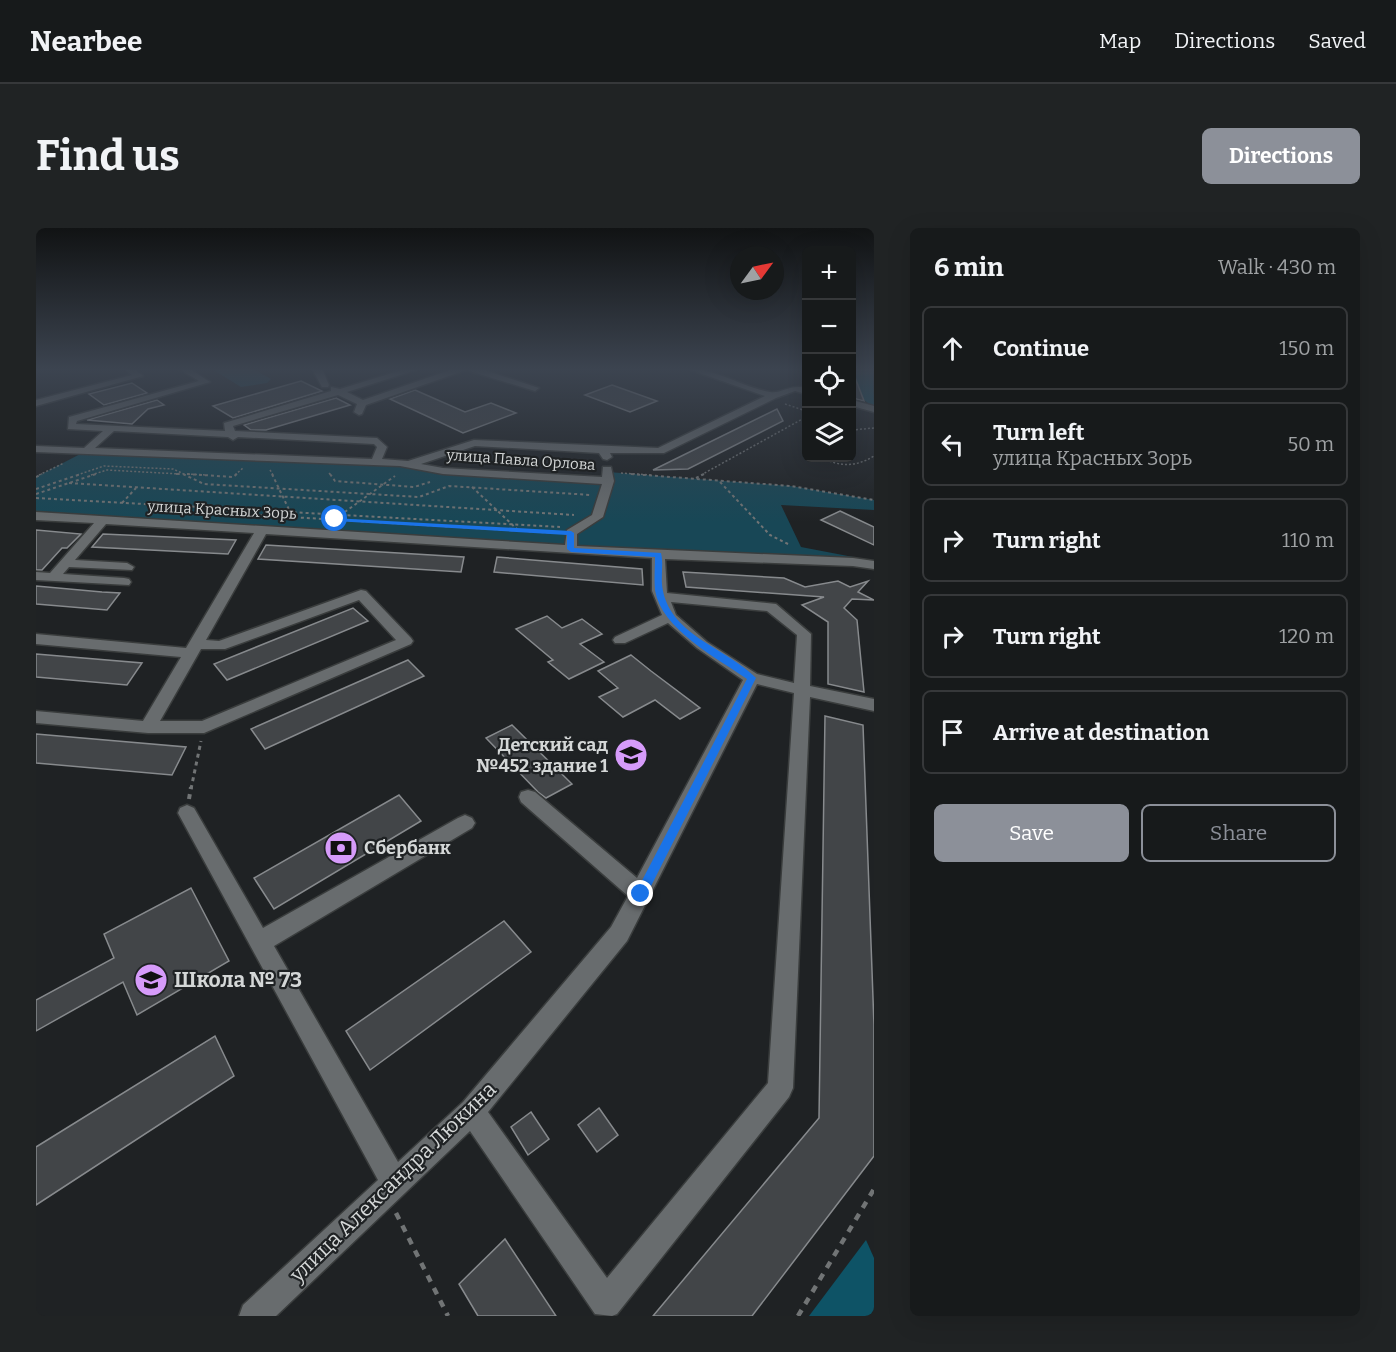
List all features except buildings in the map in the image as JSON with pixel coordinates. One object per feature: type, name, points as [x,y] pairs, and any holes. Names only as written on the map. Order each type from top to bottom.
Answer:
[{"type":"street","points":[[72,420],[71,427],[230,430],[377,441],[382,447],[376,462]]},
{"type":"street","points":[[219,420],[230,430],[240,458]]},
{"type":"street","points":[[230,430],[260,420]]},
{"type":"street","points":[[400,463],[424,460],[474,443],[607,466],[660,451],[724,420]]},
{"type":"street","points":[[86,451],[112,428]]},
{"type":"street","name":"улица Павла Орлова","points":[[36,449],[400,463],[455,472],[607,466]]},
{"type":"street","points":[[571,549],[569,530],[597,517],[607,466]]},
{"type":"street","name":"улица Красных Зорь","points":[[36,516],[658,555],[853,562],[874,565]]},
{"type":"street","points":[[53,577],[103,520]]},
{"type":"street","points":[[148,727],[263,529]]},
{"type":"street","points":[[658,555],[659,591],[670,617],[702,645],[752,678],[874,705]]},
{"type":"street","points":[[65,563],[127,567]]},
{"type":"street","points":[[36,576],[124,582]]},
{"type":"street","points":[[36,639],[193,649],[220,646],[361,594],[406,641],[204,727],[148,727],[36,717]]},
{"type":"street","points":[[472,1111],[606,1303],[780,1088],[804,634],[771,607],[661,597]]},
{"type":"street","points":[[620,640],[670,617]]},
{"type":"street","name":"улица Александра Люкина","points":[[254,1316],[472,1111],[619,934],[752,678]]},
{"type":"street","points":[[528,797],[641,894]]},
{"type":"street","points":[[187,813],[260,942],[390,1188]]},
{"type":"street","points":[[260,942],[465,823]]},
{"type":"path","points":[[694,478],[802,420]]},
{"type":"path","points":[[856,430],[874,428]]},
{"type":"path","points":[[36,477],[86,451]]},
{"type":"path","points":[[832,462],[858,466],[874,456]]},
{"type":"path","points":[[36,494],[107,470],[233,477],[240,458]]},
{"type":"path","points":[[264,458],[299,531]]},
{"type":"path","points":[[36,489],[104,466],[173,469],[204,484],[279,489],[419,497],[448,486],[591,495]]},
{"type":"path","points":[[607,466],[694,478],[791,486],[874,500]]},
{"type":"path","points":[[455,472],[518,530]]},
{"type":"path","points":[[329,473],[335,481],[414,487],[438,479]]},
{"type":"path","points":[[335,519],[395,477]]},
{"type":"path","points":[[719,480],[770,535],[794,548]]},
{"type":"path","points":[[69,483],[597,517]]},
{"type":"path","points":[[119,507],[137,487]]},
{"type":"path","points":[[36,500],[511,524],[569,530]]},
{"type":"path","points":[[36,500],[119,507],[518,530],[569,530]]},
{"type":"path","points":[[187,813],[204,727]]},
{"type":"path","points":[[390,1188],[448,1316]]},
{"type":"path","points":[[798,1316],[874,1189]]},
{"type":"shaded area","points":[[86,451],[400,463],[444,471],[608,481],[608,472],[791,486],[874,500],[874,510],[781,505],[801,547],[874,561],[571,546],[36,511],[36,477]]},
{"type":"shaded area","points":[[866,1240],[874,1258],[874,1316],[809,1316]]},
{"type":"place","name":"Детский сад №452 здание 1","points":[[631,755]]},
{"type":"place","name":"Сбербанк","points":[[341,848]]},
{"type":"place","name":"Школа № 73","points":[[151,980]]},
{"type":"route","points":[[335,519],[571,533],[571,549],[658,555],[659,591],[670,617],[702,645],[752,678],[641,894]]}]
